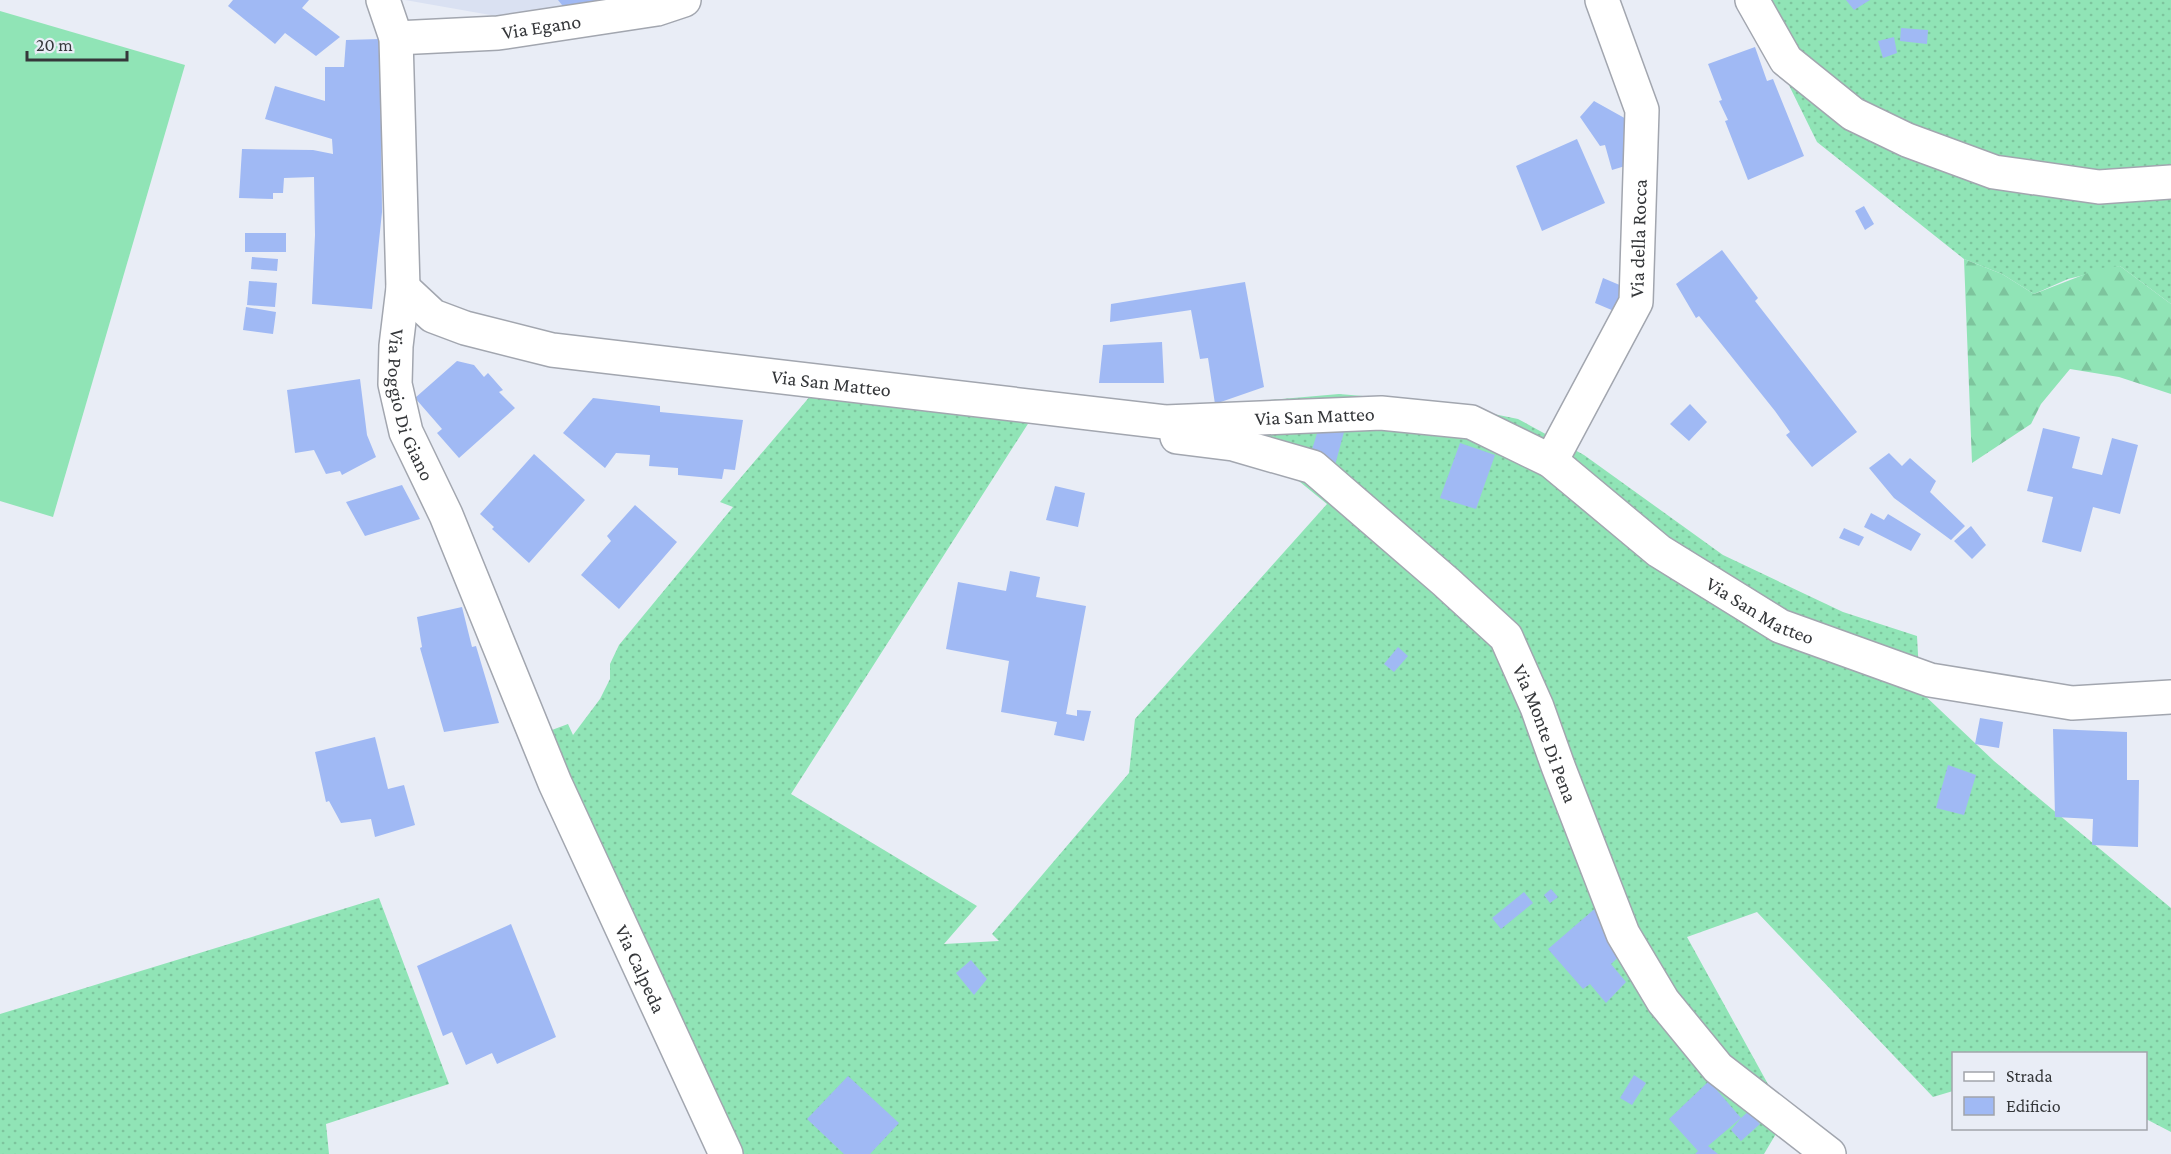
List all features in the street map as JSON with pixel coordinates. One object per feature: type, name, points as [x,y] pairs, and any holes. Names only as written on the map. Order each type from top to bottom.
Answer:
[{"type":"street","name":"Via Poggio Di Giano","points":[[383,0],[396,38],[403,288],[396,346],[395,384],[406,432],[446,515],[555,783]]},
{"type":"street","name":"Via Egano","points":[[396,38],[498,33],[657,9],[684,0]]},
{"type":"street","name":"Via della Rocca","points":[[1551,461],[1636,302],[1642,110],[1602,0]]},
{"type":"street","points":[[1752,0],[1786,60],[1853,114],[1907,140],[1994,172],[2099,187],[2171,182]]},
{"type":"street","name":"Via San Matteo","points":[[403,288],[433,316],[465,328],[552,350],[1165,422],[1381,413],[1472,422],[1551,461],[1659,551],[1780,626],[1930,680],[2072,703],[2171,697]]},
{"type":"street","name":"Via Monte Di Pena","points":[[1165,422],[1177,437],[1233,444],[1313,467],[1506,637],[1537,706],[1623,934],[1663,1001],[1718,1068],[1829,1154]]},
{"type":"street","name":"Via Calpeda","points":[[555,783],[726,1154]]},
{"type":"shaded area","points":[[405,0],[614,0],[545,13],[496,16]]},
{"type":"green space","points":[[1747,0],[2171,0],[2171,304],[2120,266],[2068,279],[2034,294],[2002,274],[1964,259],[1817,142]]},
{"type":"green space","points":[[0,11],[185,65],[53,517],[0,501]]},
{"type":"green space","points":[[1964,259],[2002,274],[2034,294],[2101,268],[2120,266],[2171,304],[2171,394],[2119,377],[2070,369],[2041,404],[2031,424],[1972,463]]},
{"type":"green space","points":[[823,381],[1040,405],[791,794],[977,906],[944,944],[999,941],[992,934],[1129,773],[1135,719],[1327,504],[1212,410],[1247,402],[1339,394],[1435,402],[1518,419],[1584,455],[1723,555],[1843,612],[1917,636],[1920,691],[1994,761],[2171,908],[2171,1132],[2147,1120],[2147,1052],[1952,1052],[1952,1091],[1933,1097],[1757,912],[1687,937],[1786,1117],[1764,1154],[725,1154],[533,737],[568,724],[573,735],[600,699],[610,679],[610,664],[619,645],[733,507],[720,502]]},
{"type":"green space","points":[[379,898],[449,1084],[326,1124],[329,1154],[0,1154],[0,1014]]},
{"type":"building","points":[[233,0],[309,0],[302,8],[340,37],[316,56],[285,33],[275,44],[228,6]]},
{"type":"building","points":[[558,0],[598,0],[598,1],[566,10]]},
{"type":"building","points":[[1846,0],[1870,0],[1854,10]]},
{"type":"building","points":[[1901,28],[1928,30],[1927,44],[1900,41]]},
{"type":"building","points":[[1894,37],[1897,53],[1883,58],[1878,41]]},
{"type":"building","points":[[380,39],[382,212],[372,309],[312,304],[315,235],[314,177],[284,178],[283,193],[273,193],[273,199],[239,198],[242,149],[313,150],[333,154],[332,139],[265,119],[275,86],[325,101],[325,67],[344,67],[346,40]]},
{"type":"building","points":[[1755,47],[1767,81],[1773,79],[1804,156],[1748,180],[1725,121],[1728,120],[1719,101],[1722,100],[1708,64]]},
{"type":"building","points":[[1594,101],[1637,125],[1635,163],[1612,170],[1605,145],[1600,146],[1580,117]]},
{"type":"building","points":[[1577,139],[1605,203],[1542,231],[1516,166]]},
{"type":"building","points":[[1864,206],[1874,224],[1865,230],[1855,211]]},
{"type":"building","points":[[245,233],[286,233],[286,252],[245,252]]},
{"type":"building","points":[[1722,250],[1758,298],[1755,301],[1857,432],[1812,467],[1786,435],[1790,432],[1775,411],[1699,316],[1696,318],[1676,284]]},
{"type":"building","points":[[252,257],[278,259],[277,271],[251,269]]},
{"type":"building","points":[[1603,278],[1622,286],[1614,311],[1595,303]]},
{"type":"building","points":[[249,281],[277,283],[275,307],[247,305]]},
{"type":"building","points":[[1245,282],[1264,387],[1215,404],[1208,358],[1200,359],[1191,310],[1110,322],[1111,304]]},
{"type":"building","points":[[246,307],[276,312],[273,334],[243,330]]},
{"type":"building","points":[[1162,342],[1164,383],[1099,383],[1103,345]]},
{"type":"building","points":[[457,361],[474,365],[484,377],[488,373],[503,390],[499,392],[515,408],[459,458],[437,433],[442,429],[415,398]]},
{"type":"building","points":[[360,379],[367,435],[376,457],[342,475],[340,471],[326,474],[314,450],[295,453],[287,390]]},
{"type":"building","points":[[593,398],[660,406],[660,412],[743,420],[735,470],[724,469],[722,479],[678,475],[678,468],[649,466],[650,455],[616,453],[605,468],[563,433]]},
{"type":"building","points":[[1690,404],[1707,422],[1689,441],[1670,424]]},
{"type":"building","points":[[1319,427],[1344,432],[1334,469],[1309,459]]},
{"type":"building","points":[[2043,428],[2080,437],[2072,468],[2102,475],[2112,438],[2138,445],[2120,514],[2093,507],[2081,552],[2042,542],[2053,497],[2027,491]]},
{"type":"building","points":[[1460,443],[1495,455],[1476,509],[1440,498]]},
{"type":"building","points":[[1889,453],[1902,466],[1910,458],[1936,481],[1930,492],[1965,526],[1951,540],[1894,498],[1869,468]]},
{"type":"building","points":[[534,454],[585,500],[529,563],[492,529],[494,527],[480,514]]},
{"type":"building","points":[[402,485],[420,519],[365,536],[346,502]]},
{"type":"building","points":[[1055,486],[1085,493],[1078,527],[1046,520]]},
{"type":"building","points":[[635,505],[677,542],[619,609],[581,575],[611,541],[607,536]]},
{"type":"building","points":[[1871,513],[1884,520],[1888,514],[1921,534],[1911,551],[1864,527]]},
{"type":"building","points":[[1971,526],[1986,545],[1972,559],[1954,541]]},
{"type":"building","points":[[1844,528],[1864,537],[1859,546],[1839,538]]},
{"type":"building","points":[[1010,571],[1040,577],[1036,597],[1086,606],[1066,714],[1077,716],[1077,710],[1091,711],[1084,741],[1054,735],[1057,722],[1001,712],[1009,661],[946,649],[958,582],[1006,591]]},
{"type":"building","points":[[462,607],[472,647],[476,646],[499,723],[444,732],[420,648],[422,647],[417,617]]},
{"type":"building","points":[[1398,647],[1408,656],[1394,672],[1384,664]]},
{"type":"building","points":[[1980,718],[2003,722],[1999,748],[1975,744]]},
{"type":"building","points":[[2053,729],[2127,732],[2127,780],[2139,780],[2138,847],[2092,845],[2093,819],[2055,817]]},
{"type":"building","points":[[375,737],[388,789],[404,785],[415,825],[375,837],[371,819],[341,823],[329,801],[326,802],[315,752]]},
{"type":"building","points":[[1948,765],[1976,775],[1964,815],[1936,808]]},
{"type":"building","points":[[1551,889],[1558,897],[1550,903],[1544,895]]},
{"type":"building","points":[[1524,892],[1533,903],[1501,929],[1492,918]]},
{"type":"building","points":[[1598,906],[1624,952],[1611,964],[1626,982],[1606,1003],[1590,984],[1583,989],[1548,949]]},
{"type":"building","points":[[511,924],[556,1037],[497,1064],[492,1053],[466,1065],[452,1032],[443,1036],[417,966]]},
{"type":"building","points":[[971,960],[987,979],[974,995],[956,973]]},
{"type":"building","points":[[1634,1075],[1646,1083],[1632,1105],[1620,1098]]},
{"type":"building","points":[[848,1076],[899,1123],[870,1154],[844,1154],[807,1119]]},
{"type":"building","points":[[1709,1081],[1741,1118],[1708,1146],[1718,1154],[1695,1154],[1698,1151],[1669,1119]]},
{"type":"building","points":[[1749,1111],[1760,1124],[1741,1141],[1731,1130]]}]
